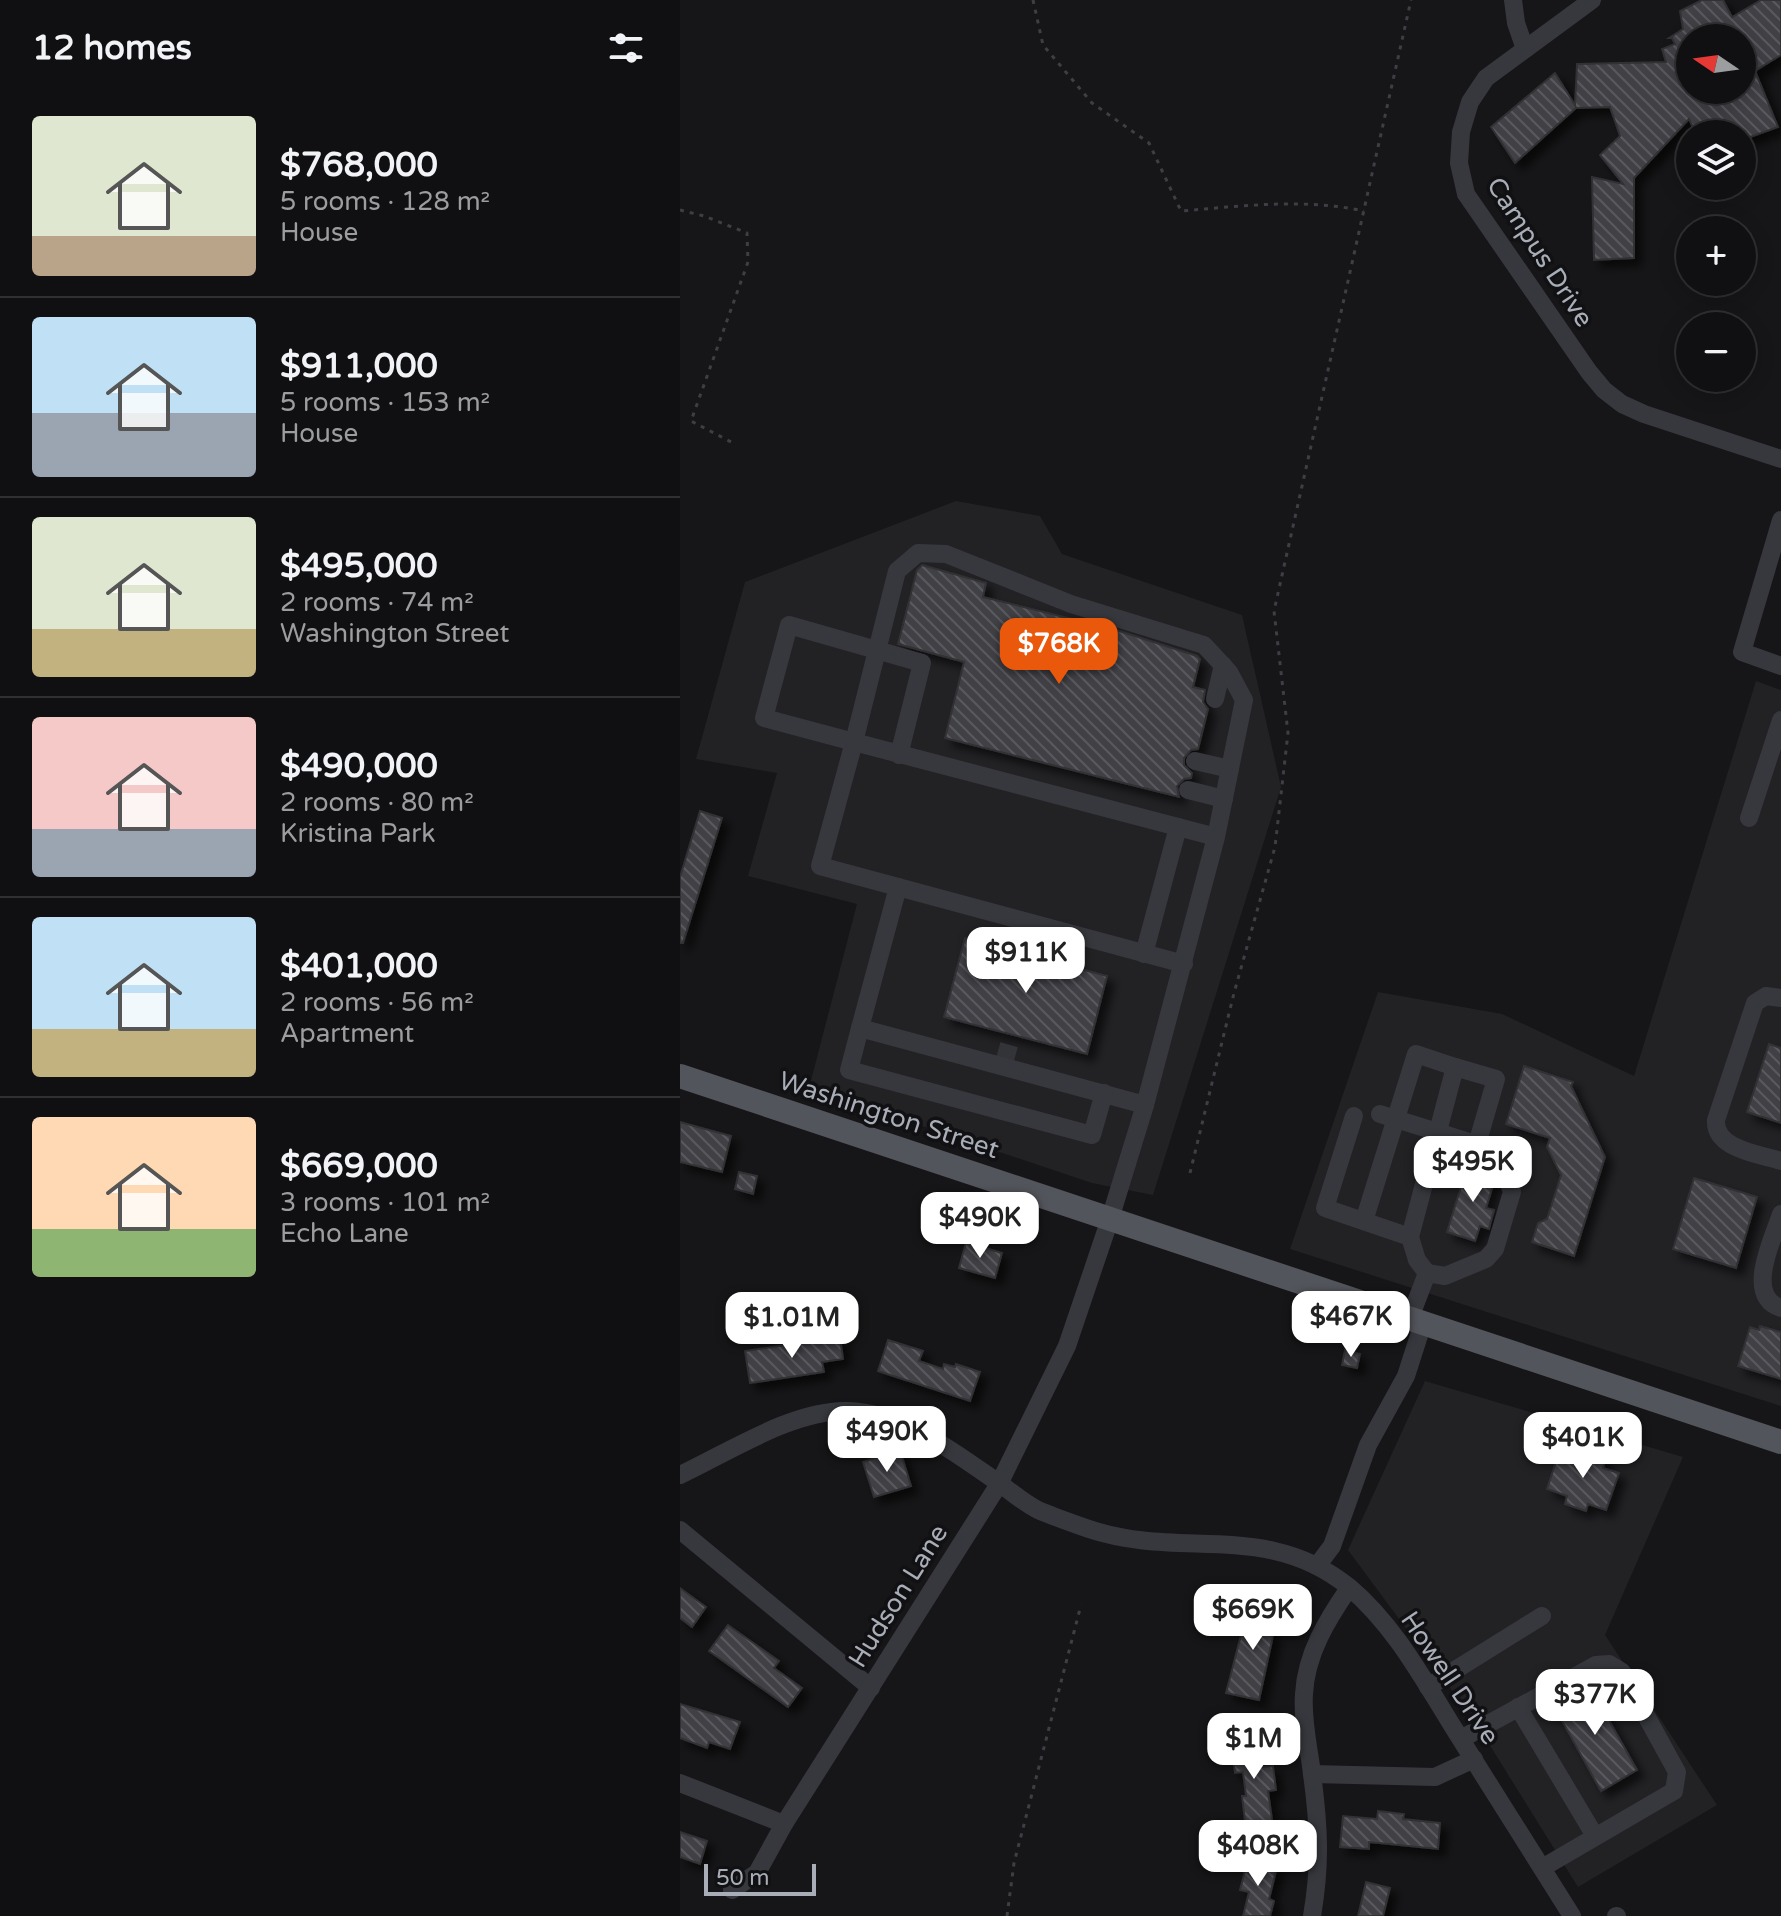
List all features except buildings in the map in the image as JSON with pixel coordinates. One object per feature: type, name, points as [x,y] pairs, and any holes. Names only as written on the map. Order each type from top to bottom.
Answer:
[{"type":"main road","name":"Washington Street","points":[[680,1076],[1781,1442]]},
{"type":"street","points":[[1513,0],[1516,23],[1525,49]]},
{"type":"street","name":"Campus Drive","points":[[1592,0],[1486,78],[1470,102],[1461,132],[1459,163],[1466,194],[1604,390],[1622,404],[1644,414],[1781,459]]},
{"type":"street","points":[[1781,520],[1742,652],[1781,666]]},
{"type":"street","points":[[1184,964],[820,866],[897,571],[918,553],[946,554],[1071,604],[1204,645],[1223,665],[1215,699]]},
{"type":"street","points":[[899,755],[922,663],[789,625],[764,718],[899,755],[1216,837]]},
{"type":"street","name":"Hudson Lane","points":[[732,1890],[757,1873],[784,1824],[999,1484],[1067,1346],[1145,1105],[1216,837],[1244,700],[1223,665]]},
{"type":"street","points":[[1749,818],[1781,720]]},
{"type":"street","points":[[1195,761],[1230,769]]},
{"type":"street","points":[[1188,790],[1224,799]]},
{"type":"street","points":[[1144,954],[1178,827]]},
{"type":"street","points":[[898,887],[849,1070],[1092,1135],[1104,1093]]},
{"type":"street","points":[[1781,998],[1766,996],[1755,1003],[1715,1130],[1728,1144],[1781,1161]]},
{"type":"street","points":[[860,1028],[1145,1105]]},
{"type":"street","points":[[971,1057],[993,1050],[1023,1058],[1040,1076]]},
{"type":"street","points":[[1364,1221],[1388,1117],[1416,1054],[1496,1079],[1477,1144]]},
{"type":"street","points":[[1388,1117],[1438,1132],[1477,1144],[1498,1151],[1512,1192],[1495,1249],[1486,1259],[1445,1276],[1427,1273],[1417,1260],[1410,1237],[1438,1132],[1455,1067]]},
{"type":"street","points":[[1354,1116],[1325,1208],[1410,1237]]},
{"type":"street","points":[[1781,1214],[1764,1266],[1762,1288],[1773,1305],[1781,1308]]},
{"type":"street","points":[[1317,1566],[1332,1546],[1368,1445],[1406,1376],[1411,1319],[1427,1273]]},
{"type":"street","name":"Howell Drive","points":[[680,1475],[782,1424],[812,1415],[847,1411],[877,1416],[912,1428],[946,1446],[1036,1509],[1115,1537],[1163,1544],[1251,1545],[1284,1552],[1317,1566],[1349,1588],[1394,1633],[1572,1916]]},
{"type":"street","points":[[680,1530],[871,1688]]},
{"type":"street","points":[[1312,1916],[1319,1873],[1320,1839],[1304,1725],[1304,1692],[1323,1625],[1349,1588]]},
{"type":"street","points":[[1428,1687],[1542,1616]]},
{"type":"street","points":[[1461,1739],[1596,1665],[1609,1664],[1622,1672],[1677,1772],[1678,1782],[1674,1791],[1666,1797],[1542,1868]]},
{"type":"street","points":[[1518,1707],[1595,1836]]},
{"type":"street","points":[[1312,1774],[1435,1777],[1474,1759]]},
{"type":"street","points":[[680,1783],[784,1824]]},
{"type":"path","points":[[1033,0],[1043,45],[1092,103],[1149,143],[1181,211],[1283,204],[1339,206],[1364,211]]},
{"type":"path","points":[[1190,1173],[1234,993],[1275,847],[1288,733],[1274,611],[1411,0]]},
{"type":"path","points":[[680,210],[747,233],[748,262],[691,421],[733,443]]},
{"type":"path","points":[[1007,1916],[1014,1863],[1081,1605]]},
{"type":"shaded area","points":[[956,501],[1040,516],[1062,554],[1242,615],[1281,787],[1153,1195],[1092,1183],[809,1088],[857,904],[748,876],[777,773],[696,759],[745,582]]},
{"type":"shaded area","points":[[1756,681],[1781,690],[1781,1406],[1290,1249],[1378,992],[1502,1014],[1634,1076]]},
{"type":"shaded area","points":[[1425,1381],[1683,1457],[1605,1635],[1717,1805],[1578,1887],[1476,1723],[1348,1550]]},
{"type":"tunnel","points":[[998,1051],[1016,1056]]}]
